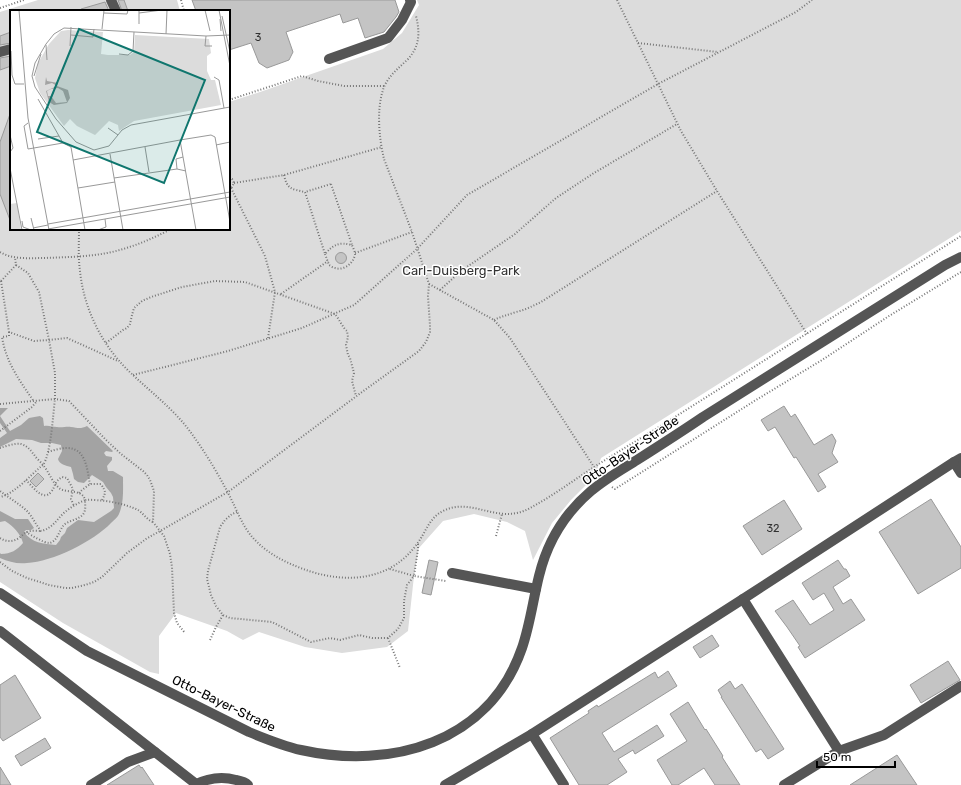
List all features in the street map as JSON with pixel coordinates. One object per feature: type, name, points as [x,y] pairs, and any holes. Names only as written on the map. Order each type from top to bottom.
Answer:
[{"type":"street","points":[[111,0],[116,10]]},
{"type":"street","points":[[329,59],[388,38],[402,20],[411,1]]},
{"type":"street","points":[[0,52],[10,49]]},
{"type":"street","name":"Otto-Bayer-Straße","points":[[0,593],[87,651],[265,739],[300,750],[354,756],[387,754],[416,749],[454,732],[477,715],[504,684],[517,660],[526,635],[536,589],[548,548],[554,535],[571,511],[592,490],[717,408],[932,273],[961,257]]},
{"type":"street","points":[[445,785],[532,734],[958,460],[961,473]]},
{"type":"street","points":[[451,578],[536,589]]},
{"type":"street","points":[[743,599],[838,751]]},
{"type":"street","points":[[0,630],[195,785],[206,780],[224,778],[248,785]]},
{"type":"street","points":[[784,785],[838,751],[884,735],[961,686]]},
{"type":"street","points":[[532,734],[564,785]]},
{"type":"street","points":[[91,785],[128,762],[154,752]]},
{"type":"path","points":[[0,8],[24,0]]},
{"type":"path","points":[[181,0],[184,10]]},
{"type":"path","points":[[617,0],[677,124],[717,191],[808,334]]},
{"type":"path","points":[[133,375],[228,351],[302,328],[354,306],[418,249],[467,195],[658,84],[796,12],[812,0]]},
{"type":"path","points":[[0,562],[12,571],[27,578],[65,588],[79,587],[94,582],[102,577],[138,544],[228,492],[356,396],[414,355],[426,342],[430,332],[428,296],[429,284],[412,232],[384,160],[380,127],[380,105],[385,86],[393,73],[409,58],[418,41],[418,27],[411,1]]},
{"type":"path","points":[[638,43],[719,52]]},
{"type":"path","points":[[230,100],[302,76],[344,86],[385,86]]},
{"type":"path","points":[[440,290],[461,271],[515,234],[556,198],[594,173],[677,124]]},
{"type":"path","points":[[268,338],[274,292],[265,256],[230,188],[234,183],[284,175],[382,147]]},
{"type":"path","points":[[284,175],[285,183],[290,189],[304,192],[331,184],[355,253],[353,260],[348,265],[335,269],[329,265],[304,192]]},
{"type":"path","points":[[230,178],[234,183]]},
{"type":"path","points":[[494,320],[529,308],[541,302],[717,191]]},
{"type":"path","points":[[79,230],[80,272],[86,302],[95,324],[119,361],[164,402],[188,429],[228,492],[244,526],[251,536],[259,545],[272,555],[298,567],[331,576],[356,578],[381,573],[390,569],[418,544],[428,525],[444,510],[464,506],[502,514],[516,514],[530,508],[808,334],[961,236]]},
{"type":"path","points":[[0,252],[4,255],[24,258],[79,256],[106,253],[128,248],[169,230]]},
{"type":"path","points":[[355,253],[412,232]]},
{"type":"path","points":[[325,254],[331,247],[337,244],[344,243],[352,245]]},
{"type":"path","points":[[15,257],[16,265],[1,282],[9,332],[9,336],[2,337],[10,366],[33,401]]},
{"type":"path","points":[[281,294],[328,262]]},
{"type":"path","points":[[0,497],[5,496],[26,480],[43,465],[47,459],[55,399],[55,373],[39,292],[28,273],[16,265]]},
{"type":"path","points":[[604,481],[615,489],[961,272]]},
{"type":"path","points":[[106,343],[127,328],[130,324],[134,308],[142,301],[151,297],[182,287],[215,280],[245,282],[335,314],[347,332],[348,337],[346,345],[354,373],[352,381],[356,396]]},
{"type":"path","points":[[429,284],[494,320],[510,338],[594,467]]},
{"type":"path","points":[[9,332],[34,341],[67,338],[119,361]]},
{"type":"path","points":[[0,404],[55,399],[69,400],[120,454],[147,475],[154,491],[152,522]]},
{"type":"path","points":[[1,430],[32,407],[38,400]]},
{"type":"path","points":[[0,448],[17,444],[24,445],[30,449],[43,465],[58,487],[63,491],[73,492],[84,498],[85,510],[83,515],[63,526],[57,537],[51,542],[47,543],[41,541],[26,532]]},
{"type":"path","points":[[48,452],[69,448],[79,451],[85,460],[90,484]]},
{"type":"path","points":[[26,480],[39,494],[47,495],[51,492],[58,479],[62,477],[67,478],[73,489],[71,499],[74,506]]},
{"type":"path","points":[[79,494],[90,484],[101,484],[106,494],[102,500]]},
{"type":"path","points":[[0,491],[27,511],[41,531]]},
{"type":"path","points":[[0,538],[7,541],[17,540],[26,532],[46,530],[52,526],[66,511],[84,500],[102,500],[137,510],[160,530],[166,542],[172,567],[174,613],[177,623],[184,633]]},
{"type":"path","points":[[237,512],[225,520],[220,527],[208,571],[207,579],[211,595],[216,606],[224,615],[230,618],[272,622],[311,642],[330,638],[340,640],[359,635],[372,638],[388,638],[398,629],[404,618],[404,601],[407,585],[414,576],[418,544]]},
{"type":"path","points":[[496,536],[502,514]]},
{"type":"path","points":[[390,569],[414,576],[451,578]]},
{"type":"path","points":[[210,640],[224,615]]},
{"type":"path","points":[[388,638],[400,668]]},
{"type":"green space","name":"Carl-Duisberg-Park","points":[[38,0],[177,0],[180,10],[10,10],[10,230],[230,230],[230,102],[383,49],[402,33],[419,5],[417,0],[961,0],[961,231],[601,458],[595,476],[571,500],[552,523],[533,560],[525,531],[507,522],[474,514],[443,521],[419,548],[414,576],[408,631],[387,647],[342,653],[305,647],[259,632],[243,640],[227,631],[176,613],[159,636],[159,674],[150,672],[63,623],[0,582],[0,12]]},
{"type":"shaded area","points":[[0,408],[8,408],[0,416]]},
{"type":"shaded area","points":[[0,416],[10,431],[21,425],[29,418],[40,416],[43,418],[44,426],[83,428],[87,426],[113,451],[106,451],[104,453],[106,456],[112,457],[112,460],[107,466],[108,471],[113,471],[123,477],[121,509],[117,517],[104,530],[94,537],[60,555],[37,562],[27,563],[10,562],[0,558],[0,553],[5,554],[16,550],[23,543],[19,533],[14,528],[5,521],[0,522],[0,511],[15,519],[28,519],[34,528],[24,532],[34,541],[56,545],[67,528],[78,520],[94,522],[114,508],[113,497],[103,482],[92,475],[84,483],[78,482],[74,479],[71,467],[61,463],[58,459],[62,451],[61,445],[16,439],[0,447],[0,438],[7,433],[0,423]]},
{"type":"building","points":[[118,0],[124,0],[128,10],[122,10]]},
{"type":"building","points":[[192,0],[395,0],[399,12],[384,32],[365,38],[358,18],[343,23],[340,14],[286,32],[293,52],[289,60],[267,68],[259,63],[251,43],[230,50],[230,10],[196,10]]},
{"type":"building","points":[[105,2],[109,10],[81,10]]},
{"type":"building","points":[[10,32],[10,43],[0,45],[0,36]]},
{"type":"building","points":[[10,56],[10,66],[0,70],[0,58]]},
{"type":"building","points":[[10,114],[10,220],[0,194],[0,142]]},
{"type":"building","points":[[339,253],[343,253],[345,254],[345,262],[339,263],[336,260],[336,256]]},
{"type":"building","points":[[784,406],[791,417],[795,414],[814,445],[832,434],[836,441],[832,453],[838,462],[818,474],[826,487],[818,492],[796,457],[794,458],[775,427],[768,431],[761,420]]},
{"type":"building","points":[[38,473],[44,479],[36,487],[30,481]]},
{"type":"building","points":[[931,499],[961,547],[961,568],[918,594],[879,532]]},
{"type":"building","points":[[784,500],[802,529],[762,555],[743,526]]},
{"type":"building","points":[[429,560],[438,562],[431,595],[422,593]]},
{"type":"building","points":[[838,560],[850,576],[833,587],[843,604],[851,599],[865,620],[805,658],[798,647],[800,646],[775,611],[793,600],[810,625],[834,610],[824,593],[813,600],[802,583]]},
{"type":"building","points":[[712,635],[719,646],[700,658],[693,647]]},
{"type":"building","points":[[948,661],[960,680],[921,703],[910,685]]},
{"type":"building","points":[[668,671],[677,686],[602,733],[614,752],[657,725],[664,736],[635,754],[633,750],[618,759],[627,772],[607,785],[579,785],[550,738],[589,713],[588,711],[597,705],[598,707],[655,672],[658,678]]},
{"type":"building","points":[[15,675],[41,718],[3,741],[0,737],[0,685]]},
{"type":"building","points":[[730,681],[735,689],[742,684],[784,749],[768,759],[761,749],[756,752],[718,690]]},
{"type":"building","points":[[688,702],[740,785],[715,785],[704,768],[678,785],[672,785],[657,760],[687,741],[670,714]]},
{"type":"building","points":[[45,738],[51,748],[21,766],[15,756]]},
{"type":"building","points":[[897,755],[917,785],[850,785]]},
{"type":"building","points":[[139,765],[154,785],[107,785]]},
{"type":"building","points":[[0,767],[11,785],[0,785]]}]
